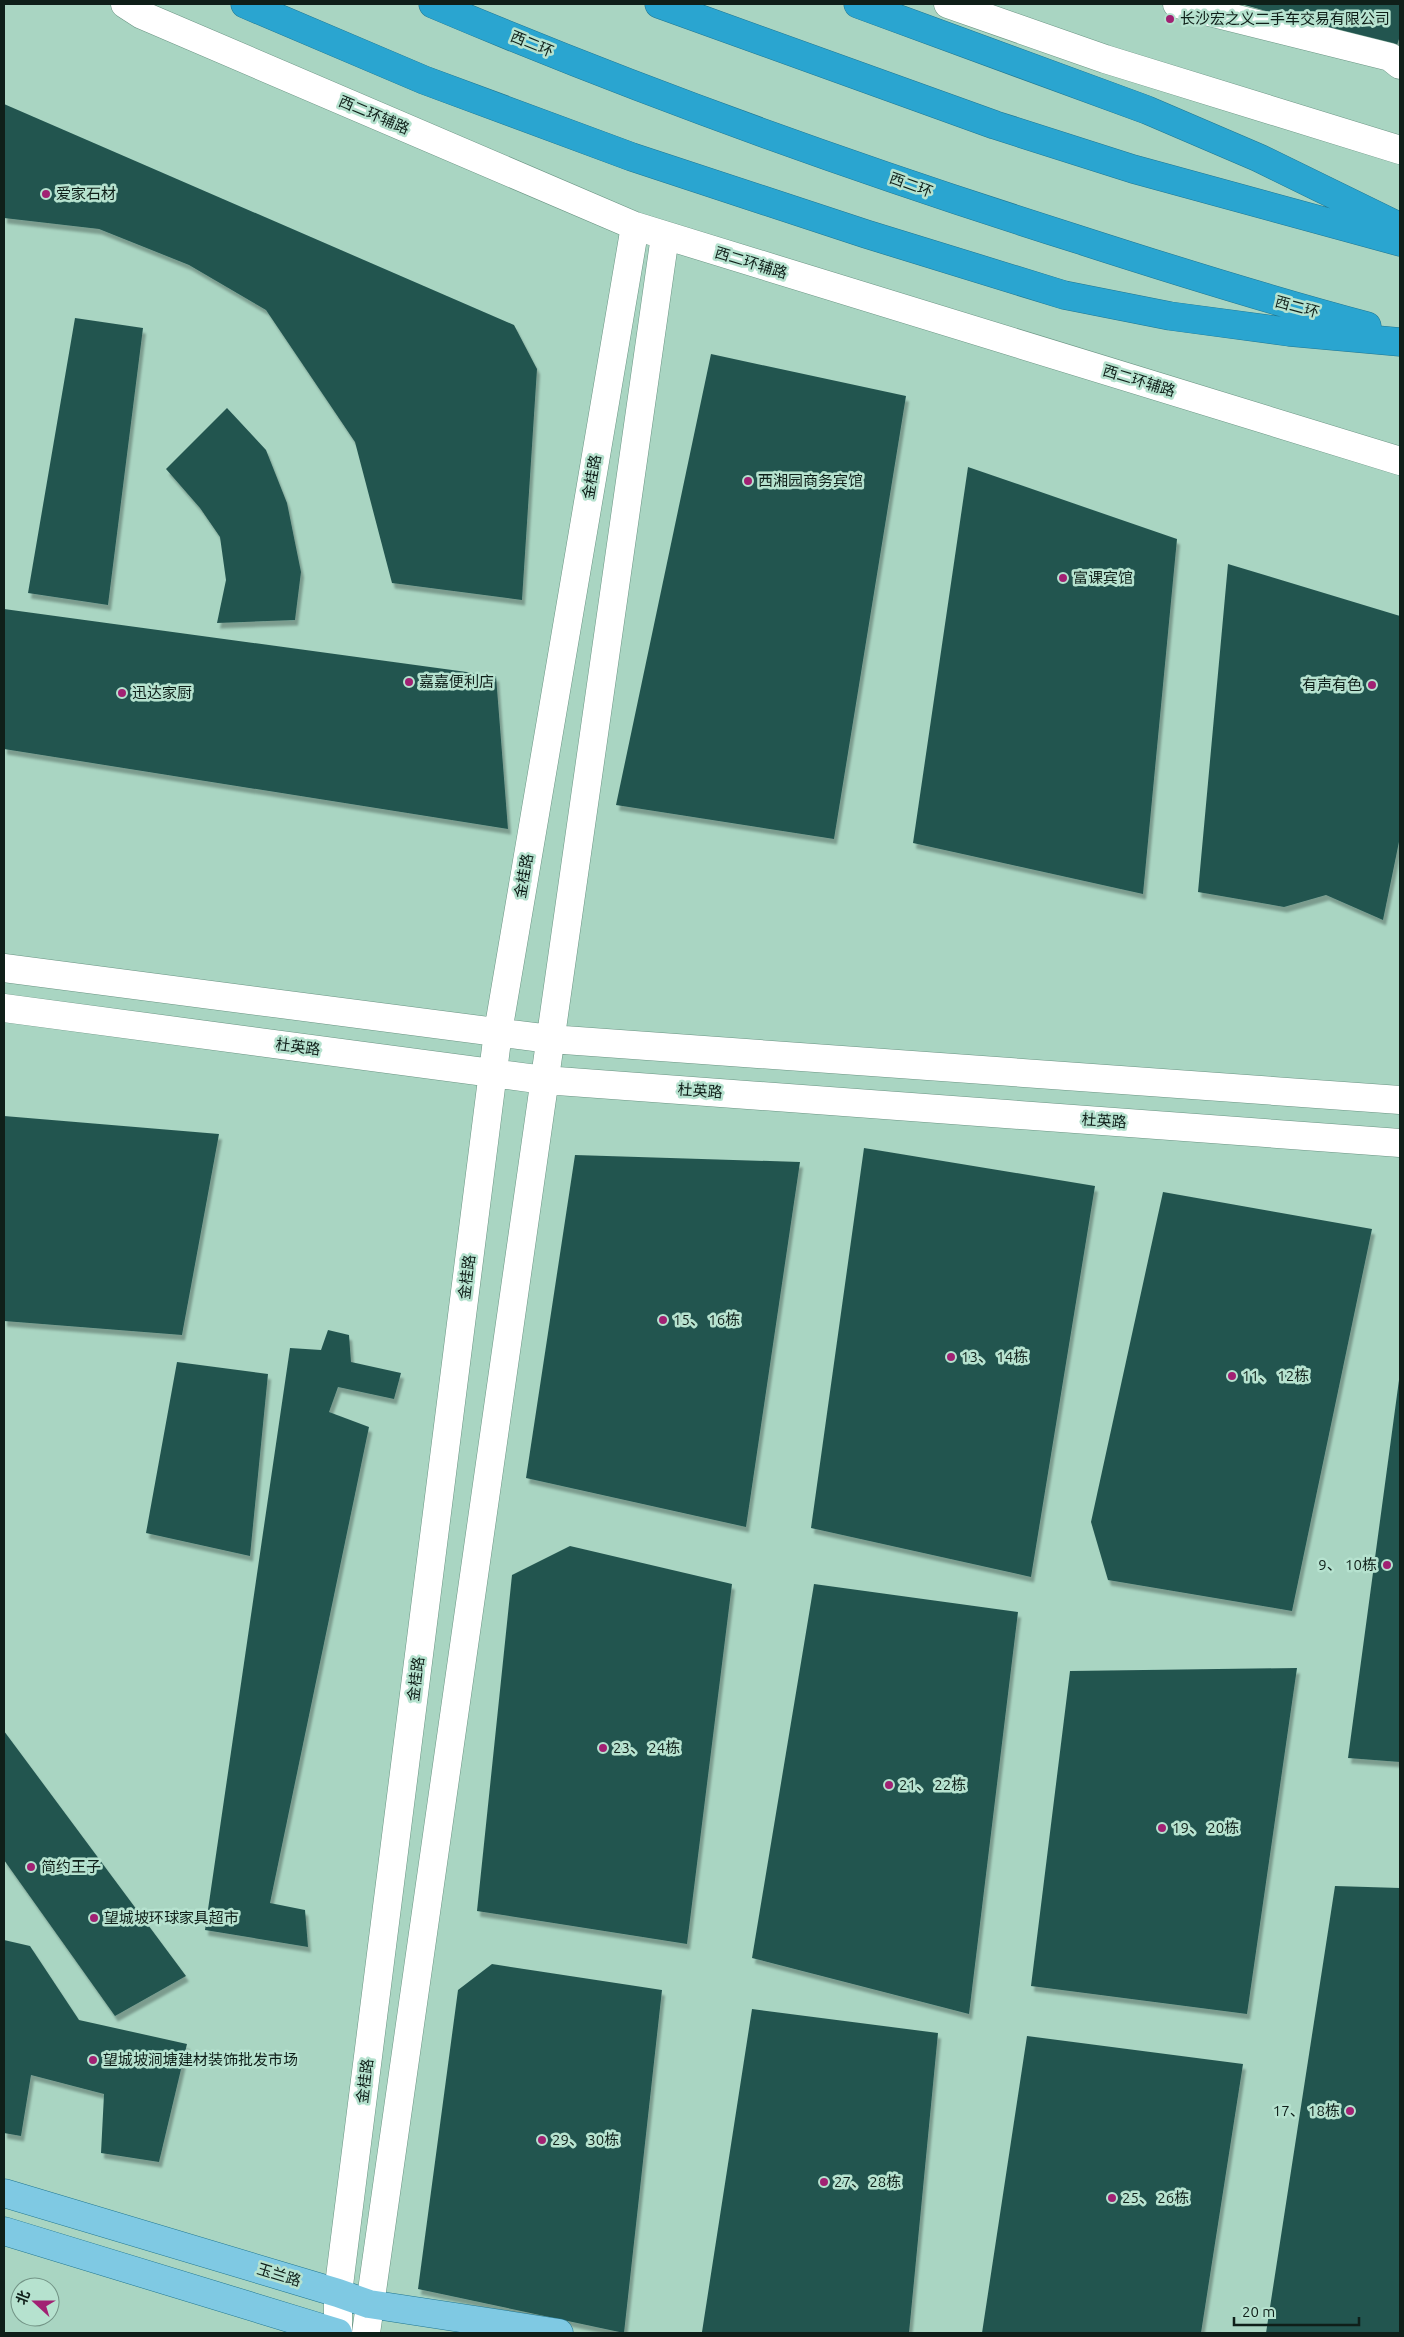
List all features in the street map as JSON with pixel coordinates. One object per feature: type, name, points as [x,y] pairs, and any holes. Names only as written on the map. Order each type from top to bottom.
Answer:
[{"type":"highway","points":[[245,4],[424,80],[632,157],[866,234],[1064,295],[1170,316],[1289,332],[1400,342]]},
{"type":"highway","name":"西二环","points":[[433,4],[702,111],[949,199],[1267,299],[1400,335]]},
{"type":"highway","points":[[660,4],[986,122],[1133,169],[1400,242]]},
{"type":"highway","points":[[858,4],[1148,110],[1258,158],[1400,227]]},
{"type":"main road","name":"玉兰路","points":[[4,2193],[338,2293],[369,2304],[559,2333]]},
{"type":"main road","points":[[4,2231],[338,2333]]},
{"type":"street","name":"西二环辅路","points":[[125,4],[142,15],[169,27],[635,226],[1400,461]]},
{"type":"street","points":[[948,4],[1105,59],[1400,150]]},
{"type":"street","points":[[1177,4],[1390,57],[1400,65]]},
{"type":"street","name":"金桂路","points":[[338,2333],[338,2293],[492,1072],[635,226]]},
{"type":"street","points":[[366,2333],[665,236]]},
{"type":"street","points":[[4,968],[550,1039],[1400,1100]]},
{"type":"street","name":"杜英路","points":[[4,1008],[544,1080],[1400,1143]]},
{"type":"building","points":[[1241,4],[1400,4],[1400,36],[1396,48]]},
{"type":"building","points":[[4,104],[514,325],[537,369],[522,600],[392,583],[355,442],[266,310],[189,265],[99,229],[4,218]]},
{"type":"building","points":[[75,318],[143,328],[108,605],[28,593]]},
{"type":"building","points":[[711,354],[906,396],[834,839],[616,805]]},
{"type":"building","points":[[227,408],[266,450],[287,503],[301,572],[295,620],[217,623],[226,580],[220,537],[200,508],[166,469]]},
{"type":"building","points":[[968,467],[1177,539],[1143,894],[913,843]]},
{"type":"building","points":[[1228,564],[1400,616],[1400,837],[1383,920],[1326,895],[1284,907],[1198,892]]},
{"type":"building","points":[[4,609],[496,676],[508,829],[4,749]]},
{"type":"building","points":[[4,1116],[219,1134],[182,1335],[4,1321]]},
{"type":"building","name":"13、 14栋","points":[[864,1148],[1095,1186],[1031,1577],[811,1528]]},
{"type":"building","name":"15、 16栋","points":[[575,1155],[800,1162],[746,1527],[526,1478]]},
{"type":"building","name":"11、 12栋","points":[[1163,1192],[1372,1229],[1292,1611],[1108,1580],[1091,1522]]},
{"type":"building","points":[[328,1330],[349,1335],[351,1362],[401,1373],[394,1399],[338,1387],[329,1412],[369,1427],[270,1903],[305,1910],[308,1947],[205,1930],[290,1348],[321,1350]]},
{"type":"building","points":[[177,1362],[268,1374],[250,1556],[146,1533]]},
{"type":"building","name":"9、 10栋","points":[[1400,1380],[1400,1762],[1348,1758]]},
{"type":"building","name":"23、 24栋","points":[[570,1546],[732,1584],[687,1944],[477,1911],[512,1575]]},
{"type":"building","name":"21、 22栋","points":[[814,1584],[1018,1612],[969,2014],[752,1958]]},
{"type":"building","name":"19、 20栋","points":[[1297,1668],[1247,2014],[1031,1986],[1070,1671]]},
{"type":"building","name":"望城坡环球家具超市","points":[[4,1731],[186,1976],[115,2016],[4,1860]]},
{"type":"building","name":"17、 18栋","points":[[1335,1886],[1400,1888],[1400,2333],[1266,2333]]},
{"type":"building","name":"望城坡涧塘建材装饰批发市场","points":[[4,1940],[30,1946],[79,2020],[187,2044],[159,2162],[101,2153],[104,2094],[31,2075],[21,2136],[4,2133]]},
{"type":"building","name":"29、 30栋","points":[[492,1964],[662,1990],[624,2333],[418,2289],[458,1990]]},
{"type":"building","name":"27、 28栋","points":[[752,2009],[938,2033],[909,2333],[702,2332]]},
{"type":"building","name":"25、 26栋","points":[[1027,2036],[1243,2064],[1201,2333],[982,2333]]},
{"type":"place","name":"长沙宏之义二手车交易有限公司","points":[[1170,19]]},
{"type":"place","name":"爱家石材","points":[[46,194]]},
{"type":"place","name":"西湘园商务宾馆","points":[[748,481]]},
{"type":"place","name":"富课宾馆","points":[[1063,578]]},
{"type":"place","name":"嘉嘉便利店","points":[[409,682]]},
{"type":"place","name":"有声有色","points":[[1372,685]]},
{"type":"place","name":"迅达家厨","points":[[122,693]]},
{"type":"place","name":"15、 16栋","points":[[663,1320]]},
{"type":"place","name":"13、 14栋","points":[[951,1357]]},
{"type":"place","name":"11、 12栋","points":[[1232,1376]]},
{"type":"place","name":"9、 10栋","points":[[1387,1565]]},
{"type":"place","name":"23、 24栋","points":[[603,1748]]},
{"type":"place","name":"21、 22栋","points":[[889,1785]]},
{"type":"place","name":"19、 20栋","points":[[1162,1828]]},
{"type":"place","name":"简约王子","points":[[31,1867]]},
{"type":"place","name":"望城坡环球家具超市","points":[[94,1918]]},
{"type":"place","name":"望城坡涧塘建材装饰批发市场","points":[[93,2060]]},
{"type":"place","name":"17、 18栋","points":[[1350,2111]]},
{"type":"place","name":"29、 30栋","points":[[542,2140]]},
{"type":"place","name":"27、 28栋","points":[[824,2182]]},
{"type":"place","name":"25、 26栋","points":[[1112,2198]]}]
